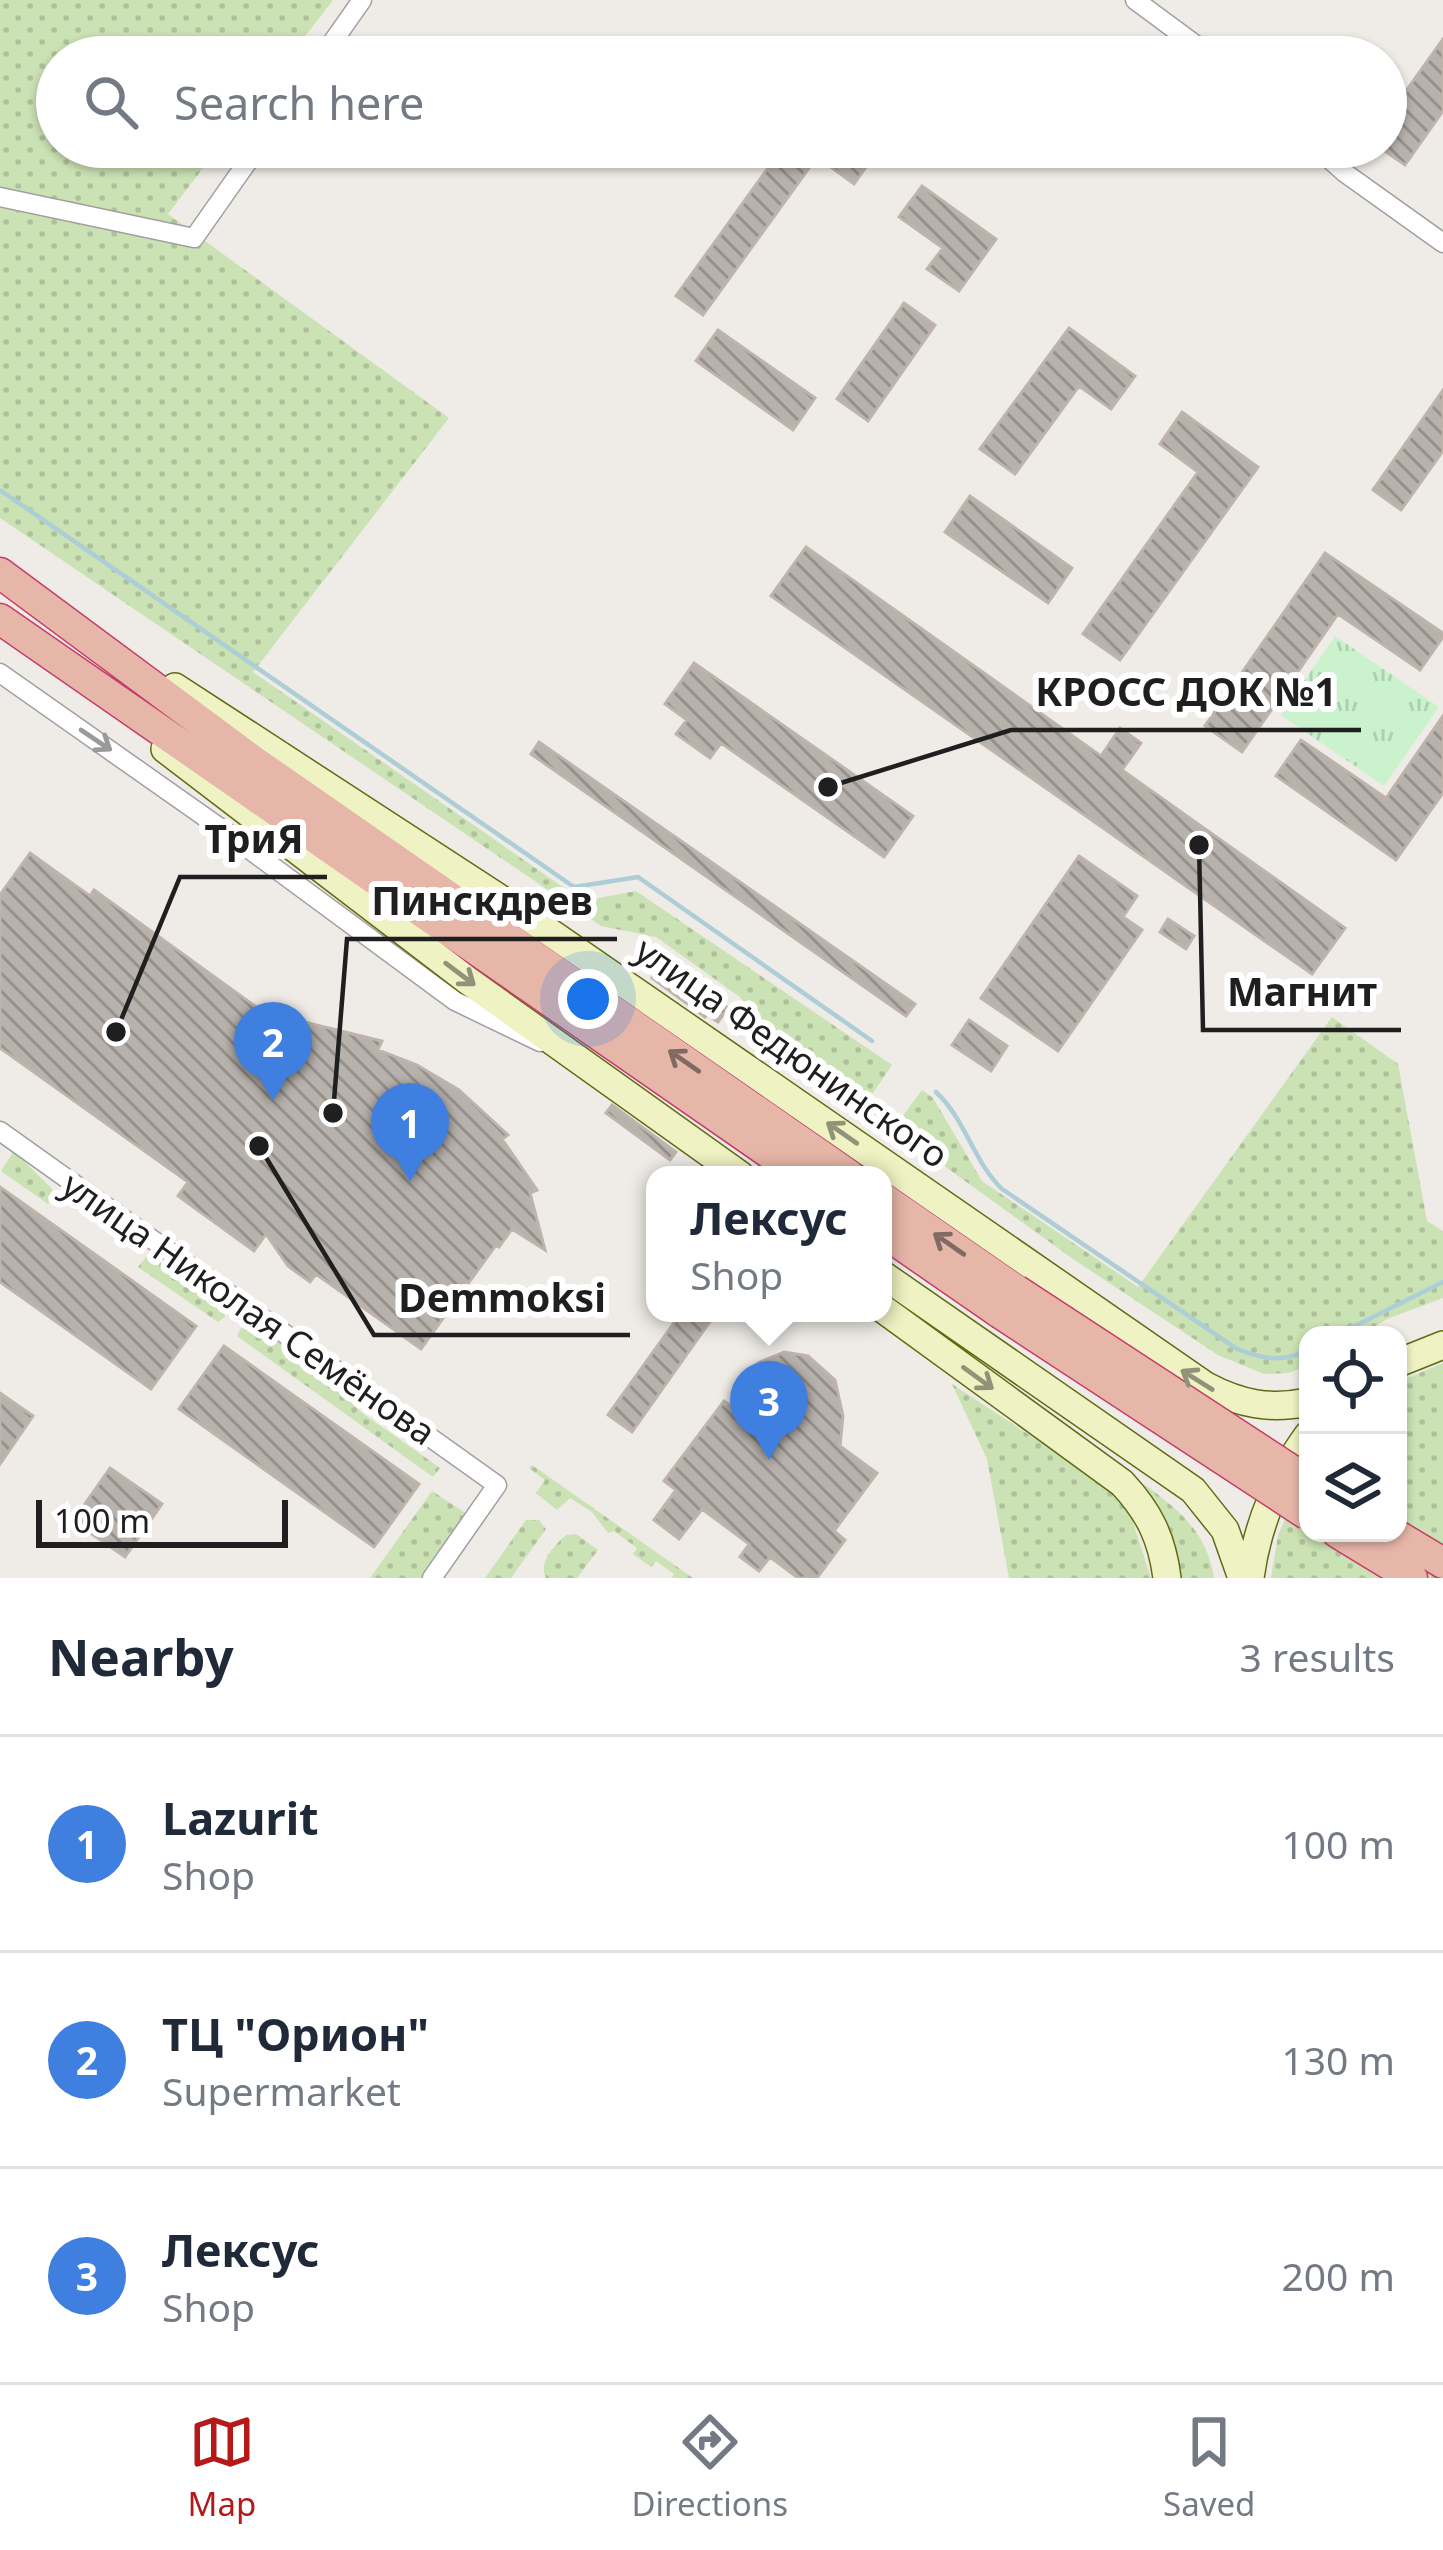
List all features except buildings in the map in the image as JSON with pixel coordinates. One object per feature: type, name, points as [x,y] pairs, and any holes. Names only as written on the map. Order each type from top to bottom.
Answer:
[{"type":"highway","name":"улица Федюнинского","points":[[0,572],[252,760],[836,1166]]},
{"type":"highway","points":[[0,621],[788,1166]]},
{"type":"highway","name":"улица Федюнинского","points":[[892,1205],[1008,1302]]},
{"type":"highway","points":[[892,1237],[1299,1476]]},
{"type":"highway","points":[[1008,1302],[1299,1509]]},
{"type":"highway","points":[[1407,1541],[1443,1563]]},
{"type":"highway","points":[[1353,1542],[1412,1578]]},
{"type":"main road","name":"улица Федюнинского","points":[[0,572],[523,913],[888,1166]]},
{"type":"main road","points":[[0,621],[567,1053],[727,1166]]},
{"type":"main road","name":"улица Федюнинского","points":[[892,1169],[1206,1386],[1267,1406],[1299,1403]]},
{"type":"main road","points":[[892,1281],[1192,1490],[1225,1530],[1246,1578]]},
{"type":"main road","points":[[892,1316],[1122,1483],[1156,1529],[1167,1578]]},
{"type":"main road","points":[[1407,1359],[1443,1345]]},
{"type":"main road","points":[[1246,1578],[1271,1496],[1299,1451]]},
{"type":"street","points":[[337,36],[362,0]]},
{"type":"street","points":[[1135,0],[1184,36]]},
{"type":"street","points":[[0,197],[194,238],[243,168]]},
{"type":"street","points":[[1344,168],[1443,243]]},
{"type":"street","points":[[0,673],[454,1001],[567,1053]]},
{"type":"street","name":"улица Николая Семёнова","points":[[0,1131],[497,1485],[432,1578]]},
{"type":"green space","points":[[0,0],[333,0],[305,36],[36,36],[36,168],[203,168],[168,214],[449,418],[253,672],[583,901],[636,891],[892,1065],[862,1109],[775,1049],[740,997],[656,937],[601,926],[0,518]]},
{"type":"green space","points":[[1335,636],[1439,707],[1384,786],[1281,715]]},
{"type":"green space","points":[[1332,1017],[1398,1064],[1427,1221],[1443,1231],[1443,1298],[1375,1326],[1299,1326],[1299,1369],[1289,1373],[1264,1374],[1218,1355],[1073,1259],[893,1129],[922,1090],[933,1098],[982,1181],[1138,1287]]},
{"type":"green space","points":[[14,1151],[56,1193],[48,1204],[1,1171]]},
{"type":"green space","points":[[147,1256],[192,1276],[221,1299],[225,1317],[218,1322],[138,1267]]},
{"type":"green space","points":[[243,1324],[256,1325],[321,1373],[361,1412],[440,1468],[433,1477],[237,1336]]},
{"type":"green space","points":[[1443,1363],[1443,1578],[1271,1578],[1278,1535],[1299,1488],[1299,1542],[1407,1542],[1407,1378]]},
{"type":"green space","points":[[952,1384],[1105,1485],[1131,1516],[1151,1578],[1009,1578],[987,1459]]},
{"type":"green space","points":[[532,1465],[693,1578],[672,1578],[674,1574],[656,1561],[651,1567],[633,1554],[637,1548],[614,1531],[608,1533],[592,1512],[570,1498],[557,1510],[536,1493],[545,1480],[529,1468]]},
{"type":"green space","points":[[1144,1484],[1180,1513],[1198,1535],[1214,1578],[1177,1578]]},
{"type":"green space","points":[[432,1491],[467,1514],[422,1578],[370,1578]]},
{"type":"green space","points":[[526,1520],[539,1520],[546,1529],[511,1578],[485,1578]]},
{"type":"green space","points":[[576,1534],[598,1550],[577,1578],[546,1578],[548,1555],[566,1535]]},
{"type":"waterway","points":[[0,490],[574,887],[638,877],[872,1041]]},
{"type":"waterway","points":[[936,1092],[1002,1189],[1237,1349],[1272,1358],[1299,1354]]},
{"type":"waterway","points":[[1355,1326],[1443,1282]]},
{"type":"place","name":"КРОСС ДОК №1","points":[[828,787]]},
{"type":"place","name":"Магнит","points":[[1199,845]]},
{"type":"place","name":"ТриЯ","points":[[116,1032]]},
{"type":"place","name":"ТЦ \"Орион\"","points":[[273,1101]]},
{"type":"place","name":"Пинскдрев","points":[[333,1113]]},
{"type":"place","name":"Demmoksi","points":[[259,1146]]},
{"type":"place","name":"Lazurit","points":[[410,1182]]},
{"type":"place","name":"Лексус","points":[[769,1460]]}]
